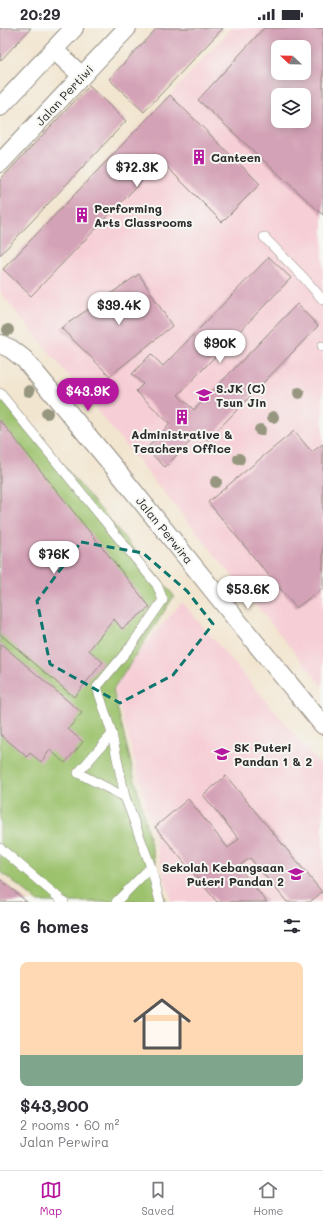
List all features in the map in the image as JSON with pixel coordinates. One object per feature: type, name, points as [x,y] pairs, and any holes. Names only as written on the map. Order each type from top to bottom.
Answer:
[{"type":"street","points":[[0,107],[74,28]]},
{"type":"street","name":"Jalan Pertiwi","points":[[0,163],[127,28]]},
{"type":"street","points":[[54,50],[82,76]]},
{"type":"street","name":"Jalan Perwira","points":[[0,344],[11,349],[24,359],[118,472],[323,725]]},
{"type":"lane","points":[[264,237],[323,300]]},
{"type":"lane","points":[[0,393],[157,585],[163,600],[131,646],[97,687],[112,734],[126,797],[151,867],[160,902]]},
{"type":"lane","points":[[112,734],[78,773],[126,797]]},
{"type":"lane","points":[[0,848],[64,902]]},
{"type":"lane","points":[[116,902],[151,867]]},
{"type":"highlighted area","points":[[81,542],[143,553],[187,591],[213,624],[173,675],[120,703],[50,664],[37,601]]},
{"type":"shaded area","name":"S.JK (C) Tsun Jin","points":[[232,28],[323,28],[323,687],[0,292],[0,272],[170,95]]},
{"type":"shaded area","name":"SK Puteri Pandan 1 & 2","points":[[182,602],[323,768],[323,902],[171,902],[129,739],[112,683]]},
{"type":"green space","points":[[0,391],[174,596],[113,690],[165,902],[38,902],[0,871]]},
{"type":"building","points":[[0,28],[31,28],[0,61]]},
{"type":"building","points":[[157,28],[223,28],[144,112],[109,79]]},
{"type":"building","points":[[264,28],[323,28],[323,215],[198,100]]},
{"type":"building","points":[[89,86],[126,121],[0,255],[0,180]]},
{"type":"building","points":[[170,95],[260,184],[222,222],[161,161],[31,296],[3,269]]},
{"type":"building","points":[[269,257],[291,278],[178,395],[194,410],[297,304],[318,326],[208,440],[200,432],[165,467],[146,449],[170,424],[136,391],[143,384],[132,374],[151,354],[163,366]]},
{"type":"building","points":[[139,274],[172,326],[110,376],[61,328]]},
{"type":"building","points":[[0,420],[150,607],[122,629],[114,619],[89,650],[103,662],[74,697],[0,634]]},
{"type":"building","points":[[294,431],[312,452],[323,444],[323,588],[296,608],[208,502]]},
{"type":"building","points":[[0,643],[82,713],[68,729],[83,742],[65,763],[50,750],[41,762],[30,753],[27,757],[0,734]]},
{"type":"building","points":[[226,776],[322,892],[310,902],[287,902],[250,858],[238,867],[267,902],[217,902],[155,827],[188,799],[228,848],[239,839],[203,795]]},
{"type":"building","points":[[0,879],[27,902],[0,902]]},
{"type":"place","name":"Canteen","points":[[199,157]]},
{"type":"place","name":"Performing Arts Classrooms","points":[[82,215]]},
{"type":"place","name":"S.JK (C) Tsun Jin","points":[[204,395]]},
{"type":"place","name":"Administrative & Teachers Office","points":[[182,417]]},
{"type":"place","name":"SK Puteri Pandan 1 & 2","points":[[222,754]]},
{"type":"place","name":"Sekolah Kebangsaan Puteri Pandan 2","points":[[296,874]]}]
